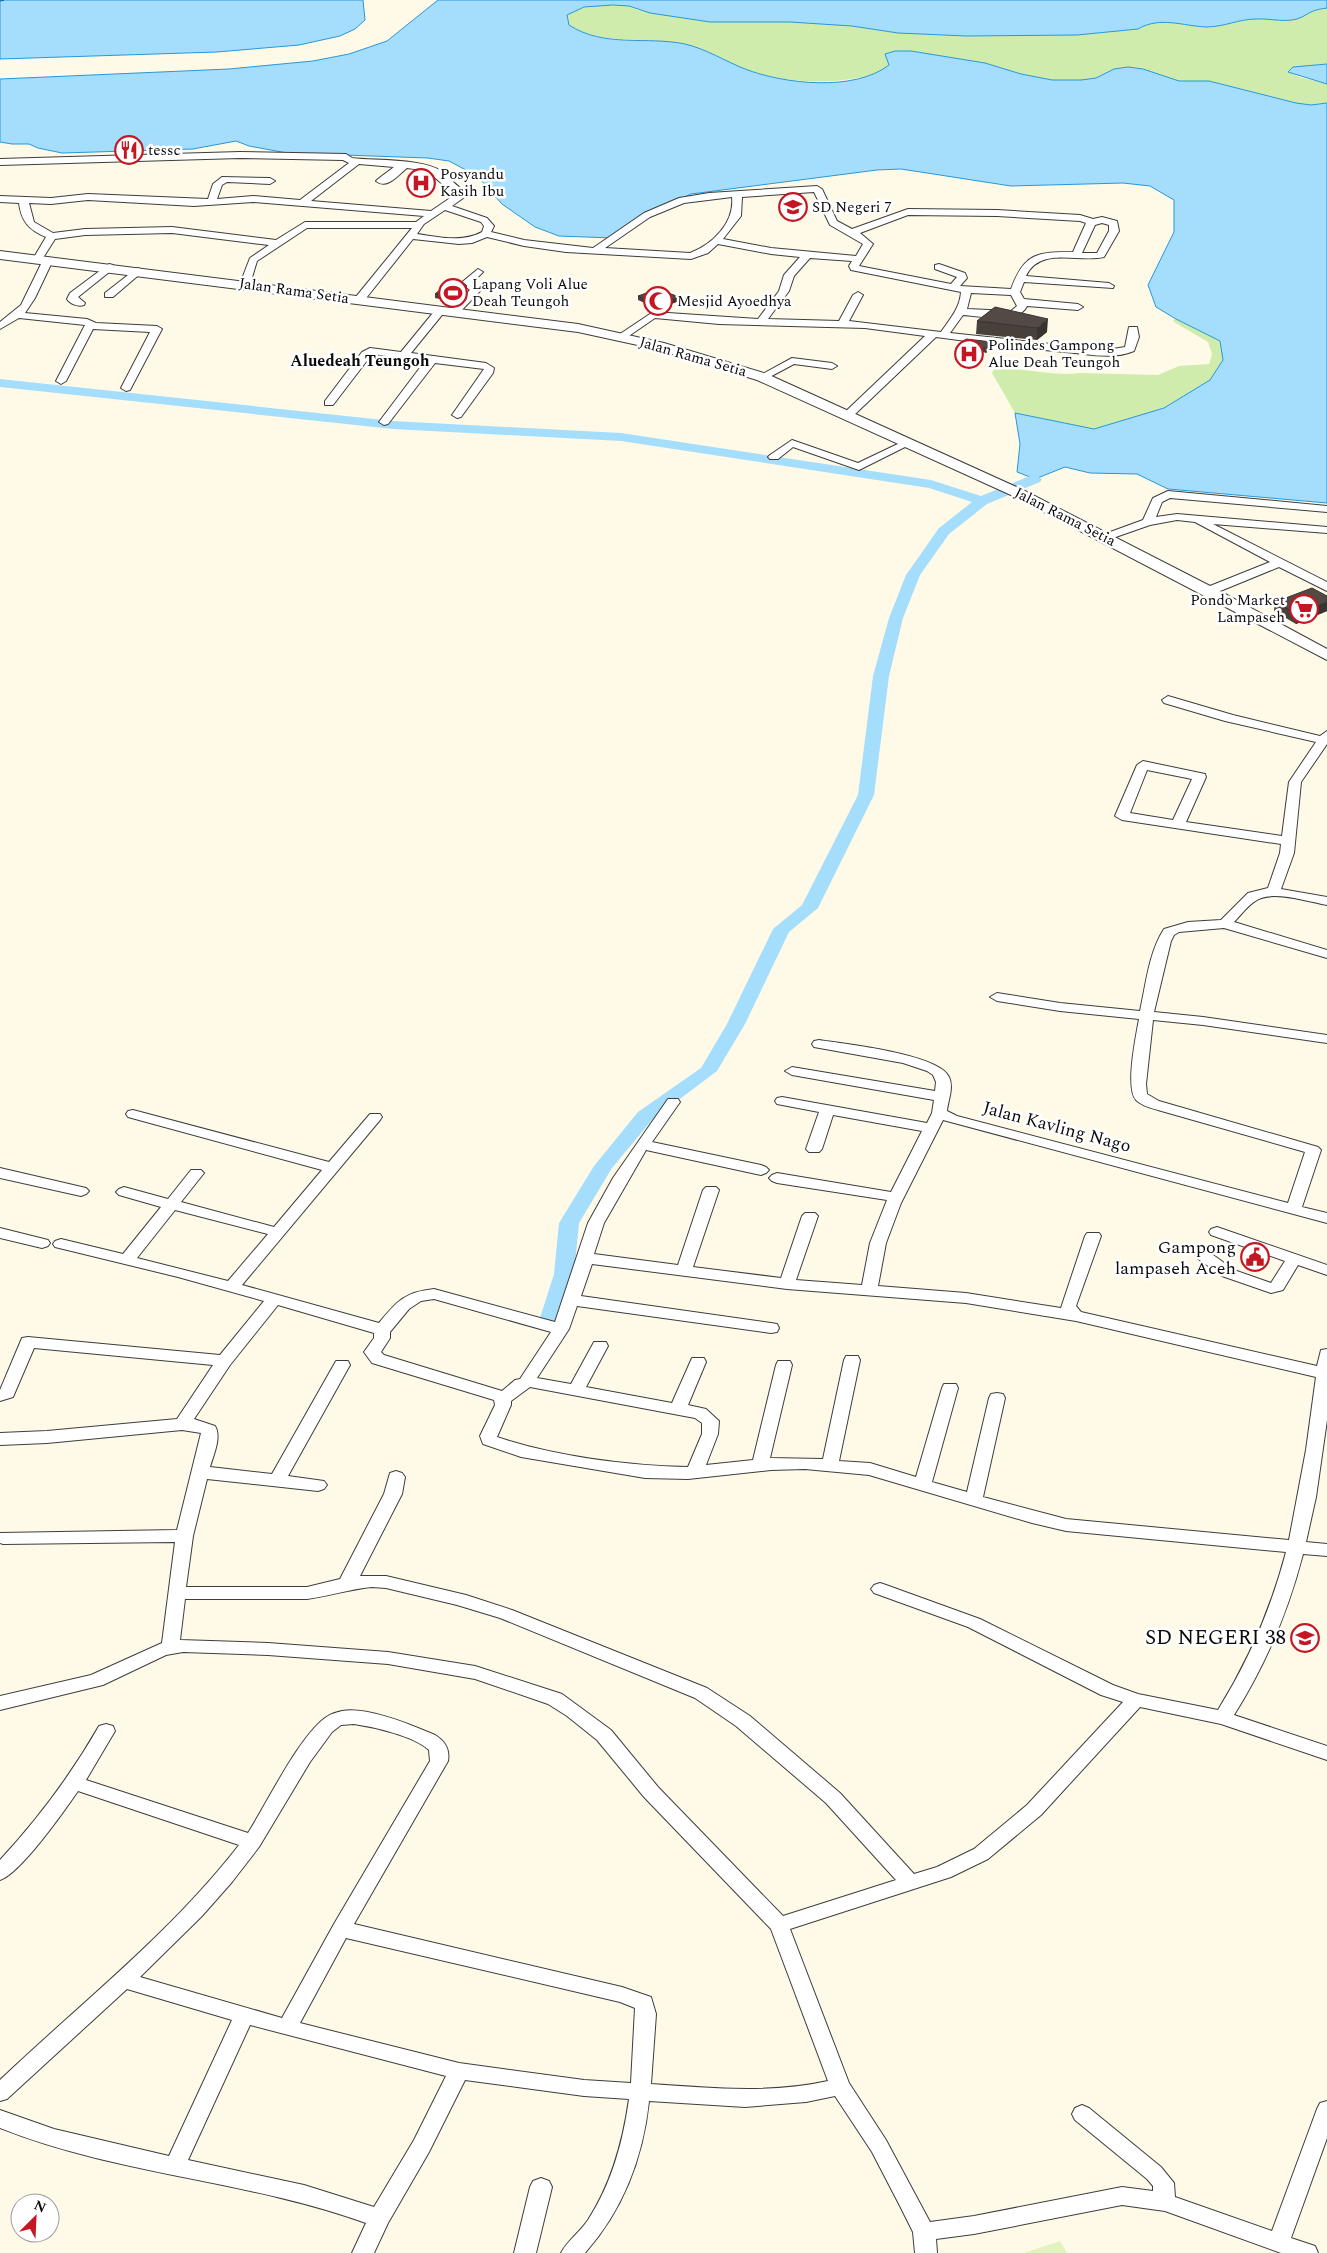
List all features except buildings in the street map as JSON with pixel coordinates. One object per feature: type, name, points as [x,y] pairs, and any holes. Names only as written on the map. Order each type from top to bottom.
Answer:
[{"type":"street","points":[[0,162],[240,155],[322,156],[346,157],[349,160],[357,161],[404,164],[421,167],[439,174],[451,187],[463,194],[420,225],[359,300]]},
{"type":"street","points":[[301,204],[357,161]]},
{"type":"street","points":[[211,203],[218,184],[225,179],[270,182]]},
{"type":"street","points":[[595,251],[647,215],[671,204],[694,198],[818,189],[833,223],[868,244],[854,266],[859,270],[1078,308]]},
{"type":"street","points":[[486,234],[524,243],[595,251],[691,256],[702,253],[732,226],[738,214],[737,195]]},
{"type":"street","points":[[0,199],[60,201],[88,197],[169,203],[211,203],[253,199],[433,214]]},
{"type":"street","points":[[24,201],[24,212],[29,224],[41,232],[52,236],[85,232],[172,230],[278,243]]},
{"type":"street","points":[[410,236],[466,242],[476,240],[486,234],[489,226],[484,220],[445,207]]},
{"type":"street","points":[[852,233],[908,212],[1016,214],[1080,218],[1091,220],[1091,223]]},
{"type":"street","points":[[961,312],[1013,314],[1021,309],[1017,297],[1020,279],[1028,263],[1033,259],[1044,257],[1076,256],[1101,255],[1115,227],[1114,223],[1107,220],[1097,220],[1091,223],[1076,256]]},
{"type":"street","points":[[245,284],[253,260],[300,226],[310,224],[420,225]]},
{"type":"street","points":[[2,327],[19,315],[29,300],[52,236]]},
{"type":"street","points":[[716,241],[771,251],[857,259]]},
{"type":"street","points":[[762,322],[784,291],[789,275],[807,254]]},
{"type":"street","name":"Jalan Rama Setia","points":[[0,255],[137,270],[578,328],[673,350],[762,377],[991,480],[1106,537],[1327,655]]},
{"type":"street","points":[[80,303],[72,299],[74,295],[109,267]]},
{"type":"street","points":[[939,267],[961,275],[962,278],[954,288]]},
{"type":"street","points":[[108,295],[137,270]]},
{"type":"street","points":[[455,311],[476,290],[466,283],[478,272]]},
{"type":"street","points":[[1020,279],[1109,286]]},
{"type":"street","points":[[848,415],[961,312],[965,304],[966,290]]},
{"type":"street","points":[[843,324],[858,295]]},
{"type":"street","points":[[406,354],[441,310]]},
{"type":"street","points":[[19,315],[87,322],[91,324],[90,326]]},
{"type":"street","points":[[619,338],[653,315],[718,321],[843,324],[1107,353],[1123,352],[1130,349],[1134,337],[1133,329]]},
{"type":"street","points":[[61,381],[90,326]]},
{"type":"street","points":[[90,326],[157,328],[126,388]]},
{"type":"street","points":[[329,403],[368,352],[406,354],[477,364],[489,368],[488,374],[457,415]]},
{"type":"street","points":[[384,422],[410,384],[433,358]]},
{"type":"street","points":[[762,377],[792,361],[832,366]]},
{"type":"street","points":[[774,457],[792,443],[859,467],[908,443]]},
{"type":"street","points":[[1148,522],[1157,500],[1168,494],[1209,496],[1327,510]]},
{"type":"street","points":[[1106,537],[1148,522],[1177,516],[1327,530]]},
{"type":"street","points":[[1195,518],[1327,587]]},
{"type":"street","points":[[1209,591],[1280,562]]},
{"type":"street","points":[[1168,700],[1229,718],[1324,738],[1295,782],[1292,790],[1287,853],[1273,892]]},
{"type":"street","points":[[1178,824],[1200,777],[1143,765],[1122,816],[1289,841]]},
{"type":"street","points":[[1225,924],[1254,896],[1261,892],[1273,892],[1327,901]]},
{"type":"street","points":[[1293,1210],[1313,1150],[1298,1144],[1163,1107],[1142,1097],[1139,1087],[1153,976],[1162,942],[1168,933],[1182,927],[1225,924],[1327,954]]},
{"type":"street","points":[[996,997],[1203,1021],[1327,1039]]},
{"type":"street","points":[[819,1044],[930,1066],[940,1073],[944,1089],[941,1105],[896,1197],[878,1243],[869,1291]]},
{"type":"street","name":"Jalan Kavling Nago","points":[[792,1071],[941,1105],[952,1119],[1327,1218]]},
{"type":"street","points":[[782,1101],[931,1128]]},
{"type":"street","points":[[526,1383],[561,1329],[573,1300],[586,1258],[586,1248],[603,1211],[642,1145],[673,1102]]},
{"type":"street","points":[[814,1149],[828,1109]]},
{"type":"street","points":[[133,1114],[332,1168]]},
{"type":"street","points":[[230,1288],[375,1117]]},
{"type":"street","points":[[642,1145],[761,1170]]},
{"type":"street","points":[[0,1173],[81,1191]]},
{"type":"street","points":[[128,1259],[196,1173]]},
{"type":"street","points":[[777,1178],[896,1197]]},
{"type":"street","points":[[684,1271],[711,1190]]},
{"type":"street","points":[[124,1192],[173,1203],[277,1232]]},
{"type":"street","points":[[787,1284],[810,1216]]},
{"type":"street","points":[[1217,1232],[1293,1260],[1327,1270]]},
{"type":"street","points":[[0,1233],[42,1243]]},
{"type":"street","points":[[1076,1316],[1069,1310],[1068,1306],[1093,1236]]},
{"type":"street","points":[[61,1244],[128,1259],[377,1328],[382,1331]]},
{"type":"street","points":[[1204,1255],[1228,1273],[1271,1288],[1277,1286],[1293,1260]]},
{"type":"street","points":[[586,1258],[787,1284],[966,1298],[1076,1316],[1326,1374]]},
{"type":"street","points":[[561,1329],[434,1294],[422,1295],[409,1299],[382,1331],[382,1338],[372,1352],[378,1359],[489,1391],[500,1396],[503,1399],[504,1405],[488,1436],[489,1440],[500,1445],[578,1462],[645,1472],[695,1472],[760,1465],[805,1463],[830,1465],[883,1472],[974,1500],[1066,1525],[1327,1550]]},
{"type":"street","points":[[182,1424],[224,1361],[274,1300]]},
{"type":"street","points":[[573,1300],[772,1328]]},
{"type":"street","points":[[0,1396],[7,1393],[10,1388],[28,1342],[224,1361]]},
{"type":"street","points":[[576,1391],[600,1346]]},
{"type":"street","points":[[1223,1718],[1261,1654],[1281,1606],[1298,1548],[1321,1448],[1327,1354]]},
{"type":"street","points":[[830,1465],[852,1360]]},
{"type":"street","points":[[678,1409],[698,1362]]},
{"type":"street","points":[[277,1480],[342,1365]]},
{"type":"street","points":[[760,1465],[784,1365]]},
{"type":"street","points":[[503,1399],[521,1384],[526,1383],[700,1413],[711,1420],[710,1434],[695,1472]]},
{"type":"street","points":[[923,1484],[950,1388]]},
{"type":"street","points":[[974,1500],[997,1398]]},
{"type":"street","points":[[0,1439],[47,1437],[182,1424],[202,1426],[210,1432],[184,1536],[170,1647]]},
{"type":"street","points":[[200,1472],[318,1485]]},
{"type":"street","points":[[346,1583],[393,1494],[396,1477]]},
{"type":"street","points":[[3,1538],[184,1536]]},
{"type":"street","points":[[176,1593],[307,1593],[358,1581],[386,1582],[481,1605],[701,1693],[743,1721],[833,1798],[911,1883]]},
{"type":"street","points":[[880,1589],[974,1623],[1107,1690],[1136,1700],[1223,1718],[1327,1752]]},
{"type":"street","points":[[0,1703],[97,1680],[170,1647],[268,1649],[388,1658],[476,1673],[555,1699],[574,1711],[604,1735],[650,1792],[734,1876],[779,1925],[840,2086],[879,2146],[925,2242],[974,2225],[1111,2196],[1122,2196],[1165,2202],[1307,2253]]},
{"type":"street","points":[[779,1925],[944,1872],[981,1854],[1034,1810],[1136,1700]]},
{"type":"street","points":[[0,2093],[124,1980],[212,1892],[252,1842],[312,1746],[324,1730],[336,1719],[349,1717],[364,1719],[425,1738],[434,1743],[441,1752],[439,1761],[341,1929],[287,2028]]},
{"type":"street","points":[[0,1873],[35,1836],[74,1783],[106,1731]]},
{"type":"street","points":[[74,1783],[252,1842]]},
{"type":"street","points":[[341,1929],[636,1999],[644,2004],[646,2014],[641,2093],[632,2141],[609,2206],[596,2226],[572,2253]]},
{"type":"street","points":[[124,1980],[287,2028],[459,2071],[584,2088],[745,2099],[806,2094],[840,2086]]},
{"type":"street","points":[[174,2167],[244,2015]]},
{"type":"street","points":[[363,2253],[379,2218],[422,2146],[459,2071]]},
{"type":"street","points":[[1279,2243],[1327,2109]]},
{"type":"street","points":[[1082,2114],[1154,2173],[1162,2183],[1165,2202]]},
{"type":"street","points":[[0,2119],[28,2130],[90,2147],[174,2167],[281,2188],[344,2204],[379,2218]]},
{"type":"street","points":[[524,2253],[541,2186]]},
{"type":"green space","points":[[599,5],[629,6],[638,10],[710,22],[790,22],[852,26],[898,33],[966,36],[1077,35],[1138,29],[1146,25],[1163,22],[1213,27],[1250,19],[1297,19],[1314,11],[1327,8],[1327,64],[1293,67],[1289,72],[1299,77],[1327,84],[1327,103],[1311,105],[1296,103],[1209,81],[1179,81],[1143,69],[1128,67],[1114,69],[1096,78],[1052,80],[1021,74],[985,63],[911,51],[895,51],[885,54],[890,65],[868,76],[819,82],[794,80],[769,76],[745,69],[696,48],[656,41],[606,38],[581,31],[569,25],[567,15],[584,7]]},
{"type":"green space","points":[[1176,319],[1220,341],[1223,360],[1210,380],[1164,408],[1094,429],[1015,413],[992,373],[994,369],[1016,369],[1059,374],[1158,375],[1179,366],[1209,364],[1212,354],[1208,342],[1174,322],[1173,320]]},
{"type":"green space","points":[[1060,2241],[1067,2253],[1024,2253]]},
{"type":"water","points":[[0,0],[363,0],[365,20],[355,29],[340,36],[299,45],[217,52],[0,59]]},
{"type":"water","points":[[438,0],[1327,0],[1327,8],[1316,10],[1291,20],[1250,19],[1206,27],[1163,22],[1146,25],[1138,29],[1077,35],[966,36],[898,33],[852,26],[790,22],[710,22],[650,13],[629,6],[613,5],[584,7],[567,15],[569,25],[597,37],[685,44],[745,69],[798,81],[819,83],[857,79],[874,74],[889,65],[885,54],[895,51],[911,51],[985,63],[1021,74],[1052,80],[1096,78],[1114,69],[1128,67],[1143,69],[1179,81],[1209,81],[1296,103],[1311,105],[1327,103],[1327,503],[1168,489],[1137,474],[1090,473],[1065,467],[1035,479],[1017,472],[1020,444],[1015,413],[1094,429],[1164,408],[1210,380],[1223,360],[1220,341],[1156,307],[1148,285],[1174,232],[1174,200],[1150,186],[1123,183],[1011,186],[901,169],[877,170],[691,194],[644,216],[613,238],[559,236],[535,227],[502,204],[477,176],[449,161],[428,158],[287,153],[249,146],[236,141],[193,149],[62,153],[29,144],[0,142],[0,79],[229,69],[313,61],[349,54],[387,41]]},
{"type":"water","points":[[1327,64],[1327,84],[1288,72],[1293,67]]},
{"type":"waterway","points":[[0,383],[393,425],[621,437],[931,484],[982,501]]},
{"type":"waterway","points":[[982,501],[1035,479]]},
{"type":"waterway","points":[[549,1321],[564,1274],[569,1223],[604,1166],[645,1116],[708,1071],[736,1024],[782,929],[809,908],[866,795],[881,676],[896,618],[913,575],[944,531],[982,501]]},
{"type":"ferry route","points":[[0,1],[6,0]]},
{"type":"place","name":"tessc","points":[[129,150]]},
{"type":"place","name":"Posyandu Kasih Ibu","points":[[421,183]]},
{"type":"place","name":"SD Negeri 7","points":[[793,207]]},
{"type":"place","name":"Lapang Voli Alue Deah Teungoh","points":[[453,293]]},
{"type":"place","name":"Mesjid Ayoedhya","points":[[658,301]]},
{"type":"place","name":"Polindes Gampong Alue Deah Teungoh","points":[[969,354]]},
{"type":"place","name":"Pondo Market Lampaseh","points":[[1304,609]]},
{"type":"place","name":"Gampong lampaseh Aceh","points":[[1255,1257]]},
{"type":"place","name":"SD NEGERI 38","points":[[1305,1638]]},
{"type":"district","name":"Aluedeah Teungoh","points":[[360,361]]}]
